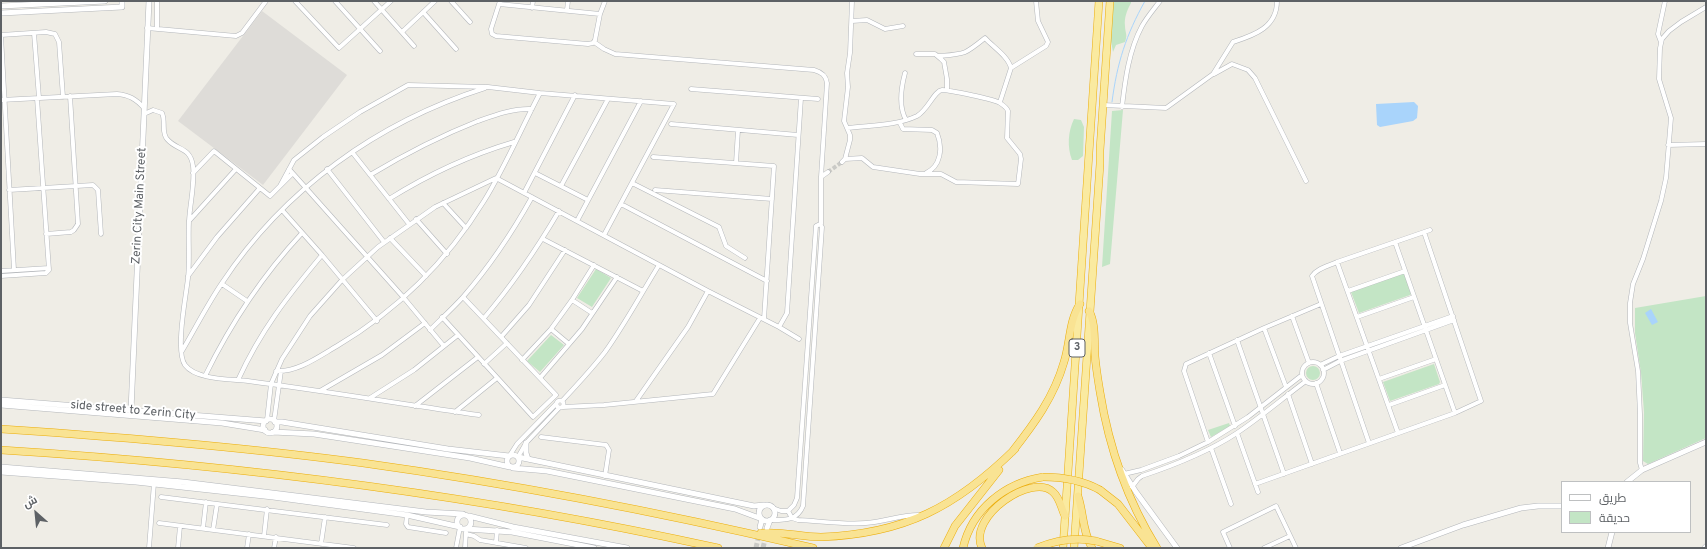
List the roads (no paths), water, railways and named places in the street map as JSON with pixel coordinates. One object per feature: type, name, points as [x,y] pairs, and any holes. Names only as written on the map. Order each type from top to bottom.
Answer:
[{"type":"highway","name":"3","points":[[1063,548],[1100,1]]},
{"type":"highway","name":"3","points":[[1074,548],[1110,1]]},
{"type":"highway","points":[[944,548],[955,526],[1041,414],[1055,387],[1065,361],[1075,312],[1080,304]]},
{"type":"highway","points":[[1089,311],[1093,319],[1096,362],[1103,412],[1114,455],[1128,493],[1157,548]]},
{"type":"highway","points":[[1,429],[184,443],[364,463],[463,478],[590,501],[755,534],[813,548]]},
{"type":"highway","points":[[755,534],[770,532],[818,537],[874,531],[902,524],[923,516],[957,498],[972,488],[1015,449]]},
{"type":"highway","points":[[1,450],[151,461],[292,475],[468,501],[582,520],[718,548]]},
{"type":"highway","points":[[963,548],[971,526],[990,502],[1015,485],[1044,478],[1058,477],[1072,479],[1100,490],[1118,504],[1152,548]]},
{"type":"highway","points":[[982,548],[978,537],[982,524],[1003,501],[1021,492],[1036,487],[1049,488],[1058,498],[1065,516]]},
{"type":"highway","points":[[1078,496],[1081,504],[1084,533],[1092,548]]},
{"type":"highway","points":[[1036,548],[1066,540],[1085,539],[1120,548]]},
{"type":"street","points":[[1,6],[105,1]]},
{"type":"street","points":[[1,13],[122,7],[122,1]]},
{"type":"street","name":"Zerin City Main Street","points":[[130,410],[149,1]]},
{"type":"street","points":[[156,1],[157,27]]},
{"type":"street","points":[[147,27],[236,36],[244,31],[266,1]]},
{"type":"street","points":[[295,1],[340,48],[391,1]]},
{"type":"street","points":[[335,1],[380,51]]},
{"type":"street","points":[[374,1],[414,46]]},
{"type":"street","points":[[402,32],[435,1]]},
{"type":"street","points":[[451,1],[470,22]]},
{"type":"street","points":[[532,8],[533,1]]},
{"type":"street","points":[[567,10],[568,1]]},
{"type":"street","points":[[594,42],[600,14],[605,1]]},
{"type":"street","points":[[847,128],[900,123],[923,113],[939,91],[947,90],[1000,102],[1008,111],[1008,138],[1020,154],[1021,159],[1018,184],[956,182],[941,174],[924,174],[873,167],[862,158],[843,161],[850,140],[844,121],[852,21],[852,1]]},
{"type":"street","points":[[1000,102],[1011,68],[1046,46],[1048,42],[1038,20],[1036,1]]},
{"type":"street","points":[[1122,107],[1129,64],[1138,34],[1144,21],[1160,1]]},
{"type":"street","points":[[1213,74],[1233,42],[1252,36],[1272,22],[1277,8],[1277,1]]},
{"type":"street","points":[[1642,470],[1640,463],[1638,371],[1630,323],[1630,303],[1633,284],[1642,264],[1663,195],[1671,124],[1670,113],[1659,75],[1661,42],[1658,34],[1664,1]]},
{"type":"street","points":[[594,42],[588,44],[496,36],[492,34],[491,29],[500,3],[532,8],[600,14]]},
{"type":"street","points":[[1661,42],[1666,34],[1677,24],[1706,7]]},
{"type":"street","points":[[423,12],[456,49]]},
{"type":"street","points":[[852,21],[865,19],[885,29],[902,26]]},
{"type":"street","points":[[1,276],[46,273],[49,268],[34,33]]},
{"type":"street","points":[[14,270],[3,100],[1,35],[52,33],[58,39],[63,97]]},
{"type":"street","points":[[916,54],[938,56],[965,53],[985,38],[1007,59],[1011,68]]},
{"type":"street","points":[[496,178],[443,203],[409,224],[384,242],[342,280],[310,316],[276,371],[271,384],[266,420],[263,425],[265,430],[268,432],[314,434],[470,458],[512,467],[547,471],[735,509],[762,519],[783,520],[792,518],[799,513],[803,502],[819,269],[821,178],[827,82],[825,76],[814,70],[615,54],[594,42]]},
{"type":"street","points":[[938,56],[944,62],[948,85],[947,90]]},
{"type":"street","points":[[1103,105],[1166,108],[1213,74],[1232,64],[1248,70],[1255,78],[1306,182]]},
{"type":"street","points":[[905,73],[901,90],[902,111],[906,120]]},
{"type":"street","points":[[280,186],[288,169],[297,157],[333,129],[408,85],[488,87],[540,93],[674,104],[604,235]]},
{"type":"street","points":[[182,352],[222,284],[239,259],[282,210],[305,188],[327,169],[402,122],[430,108],[488,87]]},
{"type":"street","points":[[691,89],[818,99]]},
{"type":"street","points":[[276,371],[295,369],[355,335],[404,298],[447,254],[485,199],[540,93]]},
{"type":"street","points":[[3,100],[123,94],[136,99],[144,111],[153,110],[162,113],[166,136],[171,142],[189,154],[192,162],[193,174],[189,222],[188,277],[182,322],[182,352],[185,364],[190,370],[205,376],[279,385],[478,415]]},
{"type":"street","points":[[46,234],[71,232],[76,228],[78,221],[70,96]]},
{"type":"street","points":[[524,193],[575,96]]},
{"type":"street","points":[[779,327],[786,313],[801,98]]},
{"type":"street","points":[[561,186],[608,99]]},
{"type":"street","points":[[577,221],[640,101]]},
{"type":"street","points":[[370,175],[434,139],[463,127],[491,116],[513,110],[523,108],[532,109]]},
{"type":"street","points":[[900,123],[903,129],[932,130],[937,133],[939,160],[931,171],[924,174]]},
{"type":"street","points":[[671,124],[798,135]]},
{"type":"street","points":[[736,163],[738,130]]},
{"type":"street","points":[[389,199],[444,168],[489,149],[514,142]]},
{"type":"street","points":[[1668,145],[1706,144]]},
{"type":"street","points":[[193,174],[214,150],[270,196],[292,174]]},
{"type":"street","points":[[352,152],[409,224]]},
{"type":"street","points":[[556,404],[561,407],[713,394],[762,318],[767,281],[774,166],[653,157]]},
{"type":"street","points":[[189,222],[236,169]]},
{"type":"street","points":[[288,169],[404,298],[443,346]]},
{"type":"street","points":[[327,169],[384,242]]},
{"type":"street","points":[[821,178],[828,172]]},
{"type":"street","points":[[535,173],[588,200]]},
{"type":"street","points":[[496,178],[800,339]]},
{"type":"street","points":[[632,183],[720,227],[726,246],[745,258]]},
{"type":"street","points":[[9,190],[91,184],[97,188],[101,234]]},
{"type":"street","points":[[188,277],[217,237],[260,188]]},
{"type":"street","points":[[655,190],[772,199]]},
{"type":"street","points":[[430,330],[463,297],[517,224],[532,197]]},
{"type":"street","points":[[443,203],[466,228]]},
{"type":"street","points":[[621,204],[767,281]]},
{"type":"street","points":[[282,210],[376,320]]},
{"type":"street","points":[[484,318],[506,292],[527,263],[559,211]]},
{"type":"street","points":[[416,220],[447,254]]},
{"type":"street","points":[[266,420],[448,449],[510,456],[515,455],[518,457],[605,476],[754,506],[768,505],[781,511],[788,511],[794,505],[797,498],[816,226],[817,224],[821,224]]},
{"type":"street","points":[[1370,443],[1312,276],[1322,268],[1337,262],[1430,230]]},
{"type":"street","points":[[1255,484],[1455,413],[1479,403],[1482,399],[1424,232]]},
{"type":"street","points":[[205,376],[221,343],[247,301],[282,254],[302,233]]},
{"type":"street","points":[[390,238],[426,276]]},
{"type":"street","points":[[542,239],[643,291]]},
{"type":"street","points":[[1396,242],[1455,413]]},
{"type":"street","points":[[501,337],[529,305],[565,250]]},
{"type":"street","points":[[238,380],[251,351],[277,310],[322,255]]},
{"type":"street","points":[[1337,262],[1398,433]]},
{"type":"street","points":[[522,360],[551,329],[572,300],[594,265]]},
{"type":"street","points":[[512,467],[506,462],[517,444],[558,401],[562,401],[583,379],[604,352],[659,265]]},
{"type":"street","points":[[1,271],[49,268]]},
{"type":"street","points":[[813,268],[819,269]]},
{"type":"street","points":[[1348,291],[1405,271]]},
{"type":"street","points":[[540,378],[569,344],[616,277]]},
{"type":"street","points":[[222,284],[247,301]]},
{"type":"street","points":[[636,401],[688,327],[708,291]]},
{"type":"street","points":[[442,317],[533,417],[556,396],[463,297]]},
{"type":"street","points":[[1357,317],[1414,297]]},
{"type":"street","points":[[572,300],[592,313]]},
{"type":"street","points":[[1208,442],[1184,368],[1187,362],[1321,304]]},
{"type":"street","points":[[1292,316],[1309,363]]},
{"type":"street","points":[[1320,365],[1453,318]]},
{"type":"street","points":[[320,391],[382,355],[425,323]]},
{"type":"street","points":[[1264,328],[1286,387]]},
{"type":"street","points":[[551,329],[569,344]]},
{"type":"street","points":[[369,398],[414,370],[458,335]]},
{"type":"street","points":[[1237,340],[1284,474]]},
{"type":"street","points":[[484,364],[507,343]]},
{"type":"street","points":[[807,343],[814,344]]},
{"type":"street","points":[[1209,353],[1235,426]]},
{"type":"street","points":[[415,406],[478,357]]},
{"type":"street","points":[[1323,370],[1340,358]]},
{"type":"street","points":[[1379,379],[1436,359]]},
{"type":"street","points":[[1124,474],[1141,470],[1179,456],[1208,442],[1235,426],[1261,408],[1302,375],[1304,367],[1309,363],[1316,363],[1320,365],[1323,370],[1322,378],[1316,383],[1306,381],[1302,375]]},
{"type":"street","points":[[273,432],[276,427],[275,422],[282,371]]},
{"type":"street","points":[[455,412],[497,378]]},
{"type":"street","points":[[1132,487],[1142,476],[1186,460],[1237,433],[1306,381]]},
{"type":"street","points":[[1316,383],[1340,453]]},
{"type":"street","points":[[1388,405],[1445,385]]},
{"type":"street","points":[[1288,394],[1312,464]]},
{"type":"street","name":"side street to Zerin City","points":[[1,400],[266,420]]},
{"type":"street","points":[[512,467],[518,465],[520,461],[518,457],[526,443],[561,407],[564,403],[562,401]]},
{"type":"street","name":"side street to Zerin City","points":[[1,406],[215,423],[265,430]]},
{"type":"street","points":[[1237,433],[1258,492]]},
{"type":"street","points":[[541,437],[606,445],[609,450],[605,476]]},
{"type":"street","points":[[1628,481],[1642,470],[1706,442]]},
{"type":"street","points":[[526,443],[526,453],[528,459]]},
{"type":"street","points":[[1211,448],[1231,504]]},
{"type":"street","points":[[1114,455],[1132,487],[1177,548]]},
{"type":"street","points":[[1,467],[183,482],[426,512],[463,514],[513,527],[627,548]]},
{"type":"street","points":[[1,472],[154,484],[318,502],[407,515],[460,527],[480,540],[526,548]]},
{"type":"street","points":[[149,548],[154,484]]},
{"type":"street","points":[[161,497],[387,525]]},
{"type":"street","points":[[203,528],[206,502]]},
{"type":"street","points":[[214,530],[217,504]]},
{"type":"street","points":[[760,527],[762,519],[759,511],[764,505]]},
{"type":"street","points":[[1230,548],[1223,532],[1276,506],[1296,548]]},
{"type":"street","points":[[1401,548],[1463,525],[1521,508],[1561,506]]},
{"type":"street","points":[[767,528],[774,515],[773,508]]},
{"type":"street","points":[[264,536],[267,509]]},
{"type":"street","points":[[788,511],[792,518],[798,520],[860,524],[904,516],[923,516]]},
{"type":"street","points":[[456,548],[460,527],[457,523],[458,518],[463,514]]},
{"type":"street","points":[[407,515],[406,524],[408,527],[446,533]]},
{"type":"street","points":[[464,548],[466,531],[472,520],[469,516]]},
{"type":"street","points":[[322,544],[325,517]]},
{"type":"street","points":[[159,523],[354,548]]},
{"type":"street","points":[[178,548],[180,526]]},
{"type":"street","points":[[466,531],[497,530],[594,548]]},
{"type":"street","points":[[496,543],[497,530]]},
{"type":"street","points":[[1608,548],[1612,533]]},
{"type":"street","points":[[247,548],[249,534]]},
{"type":"street","points":[[1264,548],[1290,536]]},
{"type":"street","points":[[274,548],[276,537]]},
{"type":"water","points":[[1414,102],[1418,106],[1417,118],[1413,121],[1380,127],[1377,125],[1376,104]]},
{"type":"water","points":[[1651,309],[1658,322],[1652,325],[1645,313]]},
{"type":"waterway","points":[[1112,102],[1123,50],[1145,1]]},
{"type":"tunnel","points":[[828,172],[842,162]]},
{"type":"tunnel","points":[[756,548],[759,534]]},
{"type":"tunnel","points":[[763,548],[766,535]]}]
